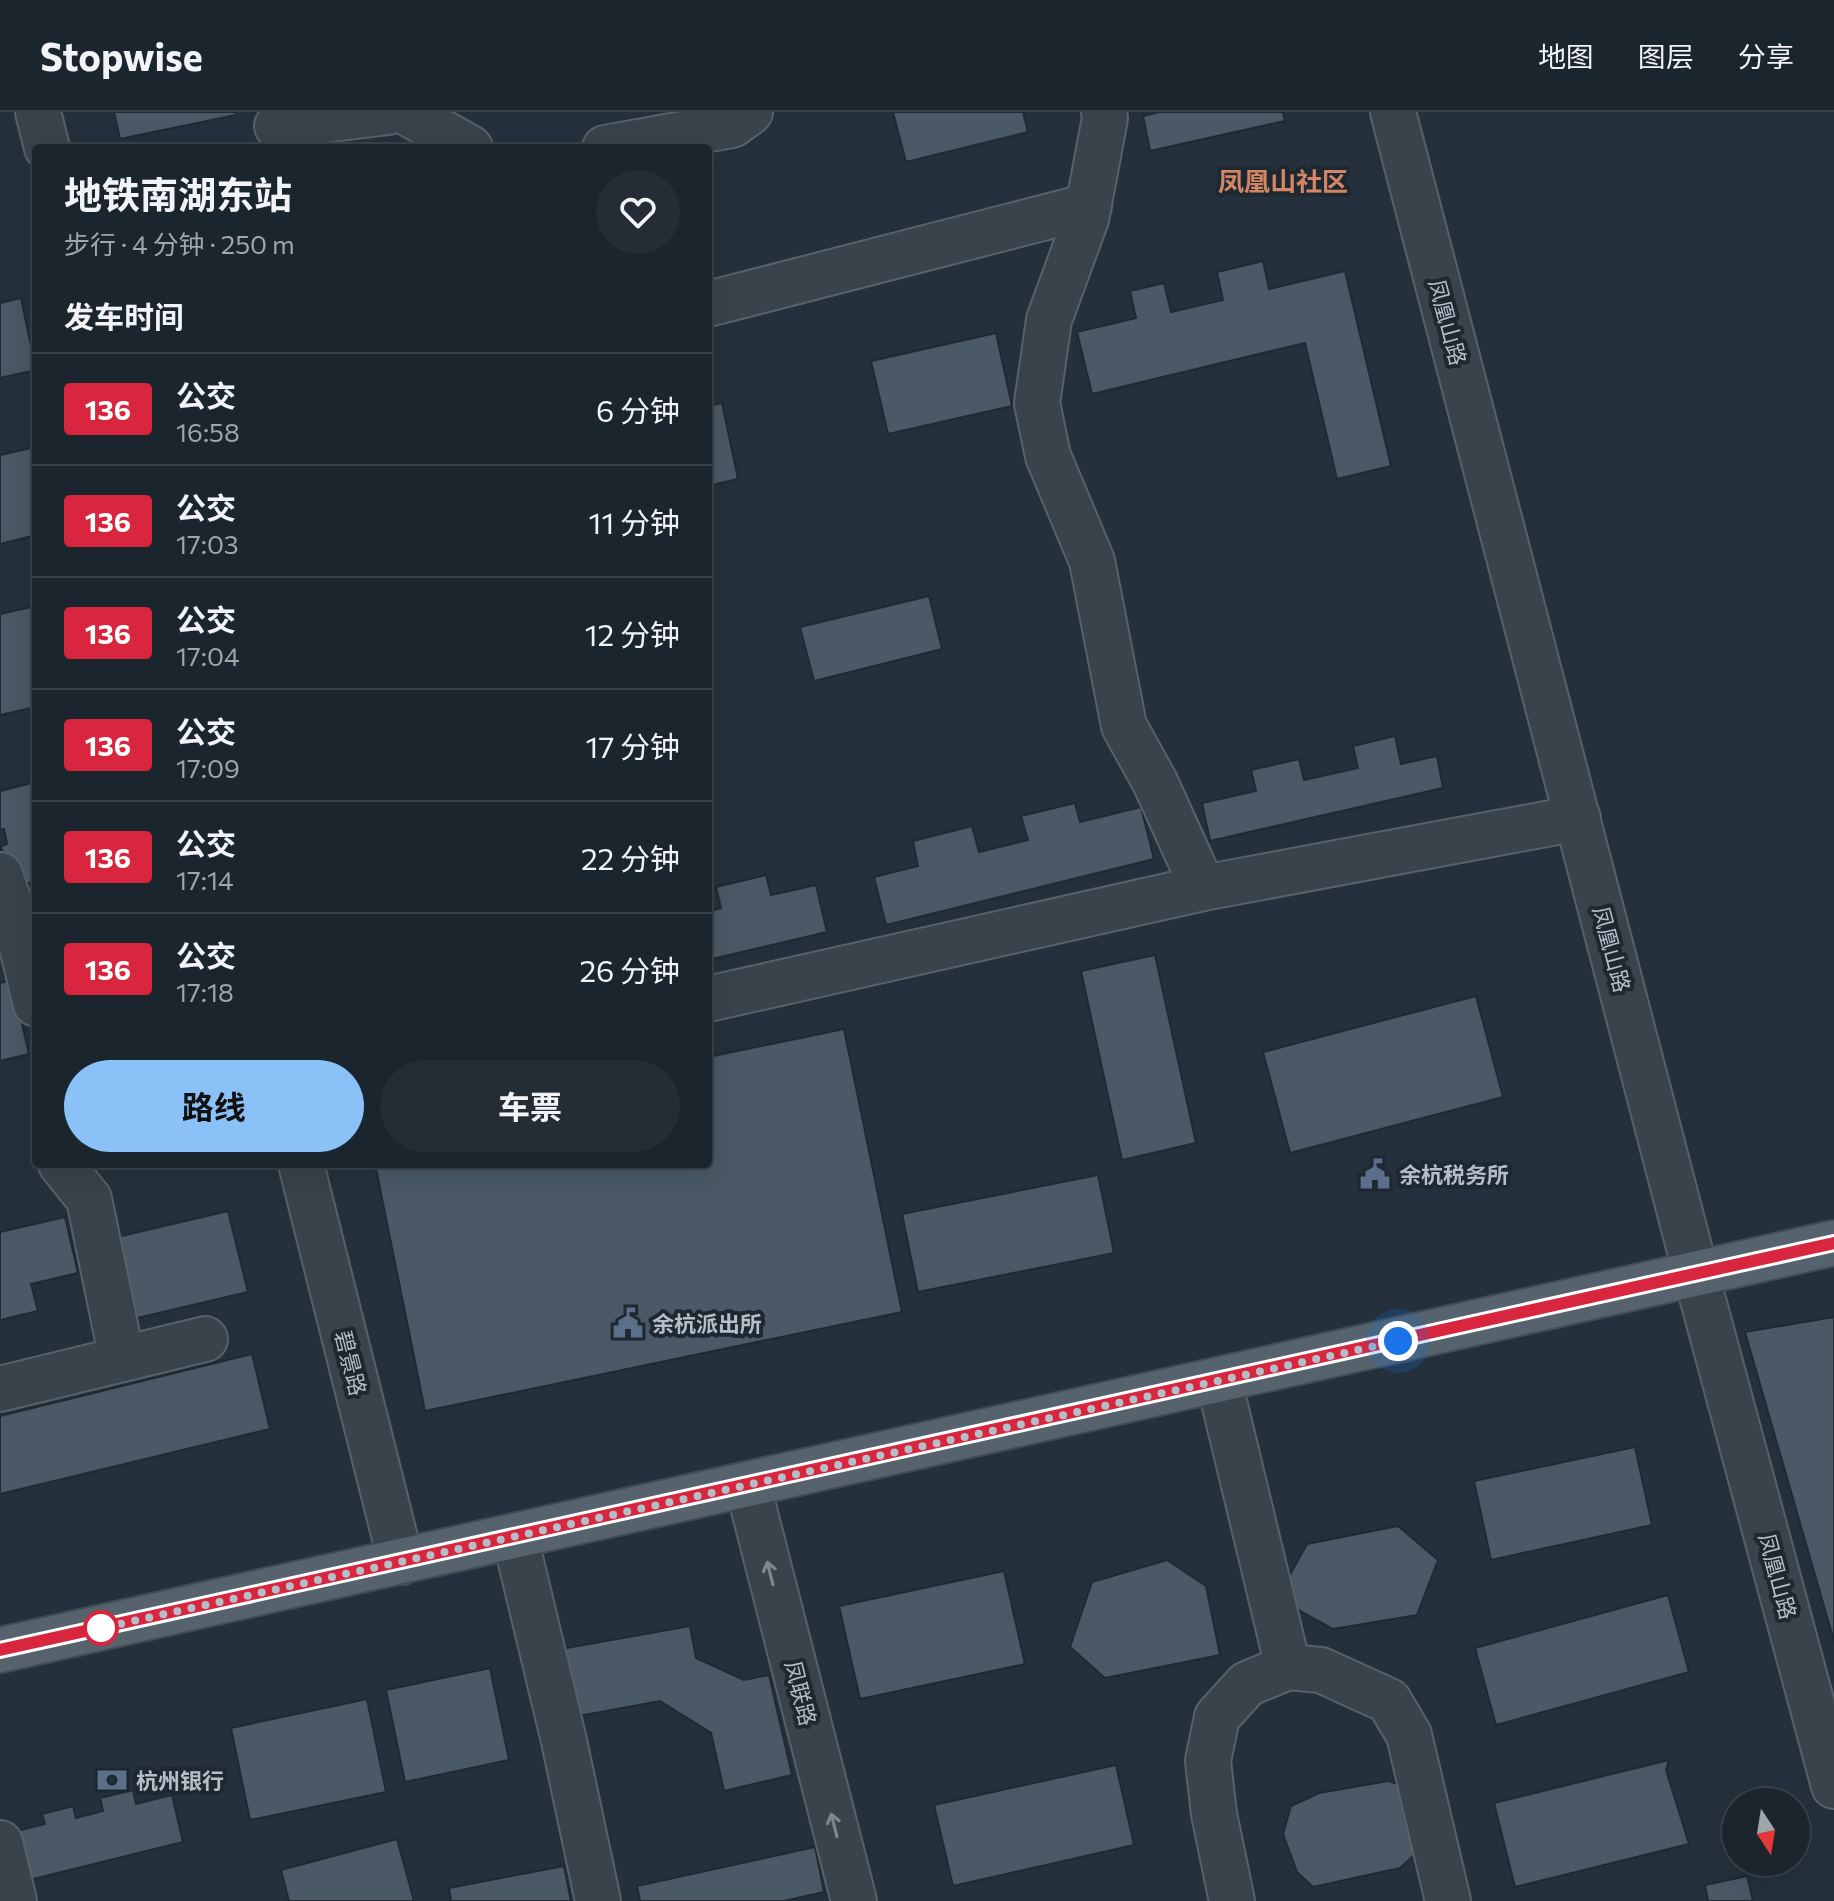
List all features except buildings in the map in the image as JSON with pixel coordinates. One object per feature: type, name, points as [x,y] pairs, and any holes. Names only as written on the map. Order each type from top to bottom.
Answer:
[{"type":"main road","points":[[0,1650],[1834,1243]]},
{"type":"street","points":[[38,112],[46,144]]},
{"type":"street","points":[[277,129],[388,112]]},
{"type":"street","points":[[406,112],[463,144]]},
{"type":"street","points":[[627,144],[732,125],[750,112]]},
{"type":"street","points":[[1104,112],[1089,206],[1049,320],[1037,403],[1048,456],[1092,561],[1124,726],[1155,782],[1203,888]]},
{"type":"street","name":"凤凰山路","points":[[1393,112],[1696,1274],[1825,1717],[1834,1786]]},
{"type":"street","points":[[712,303],[1089,206]]},
{"type":"street","points":[[712,998],[1203,888],[1578,818]]},
{"type":"street","points":[[0,875],[8,926],[32,993]]},
{"type":"street","points":[[64,1168],[89,1199],[122,1359]]},
{"type":"street","name":"碧景路","points":[[302,1168],[401,1562]]},
{"type":"street","points":[[0,1389],[205,1339]]},
{"type":"street","points":[[1219,1381],[1288,1667]]},
{"type":"street","name":"凤联路","points":[[748,1486],[854,1901]]},
{"type":"street","points":[[515,1537],[564,1741],[598,1901]]},
{"type":"street","points":[[1232,1901],[1214,1814],[1208,1761],[1217,1717],[1247,1684],[1288,1667],[1321,1670],[1389,1701],[1409,1735],[1448,1901]]},
{"type":"street","points":[[0,1843],[14,1901]]},
{"type":"bus line","name":"136","points":[[0,1650],[1834,1243]]},
{"type":"place","name":"余杭税务所","points":[[1375,1174]]},
{"type":"place","name":"余杭派出所","points":[[628,1323]]},
{"type":"place","name":"杭州银行","points":[[112,1780]]},
{"type":"district","name":"凤凰山社区","points":[[1283,180]]},
{"type":"route","points":[[101,1628],[97,1629],[1398,1341]]}]
